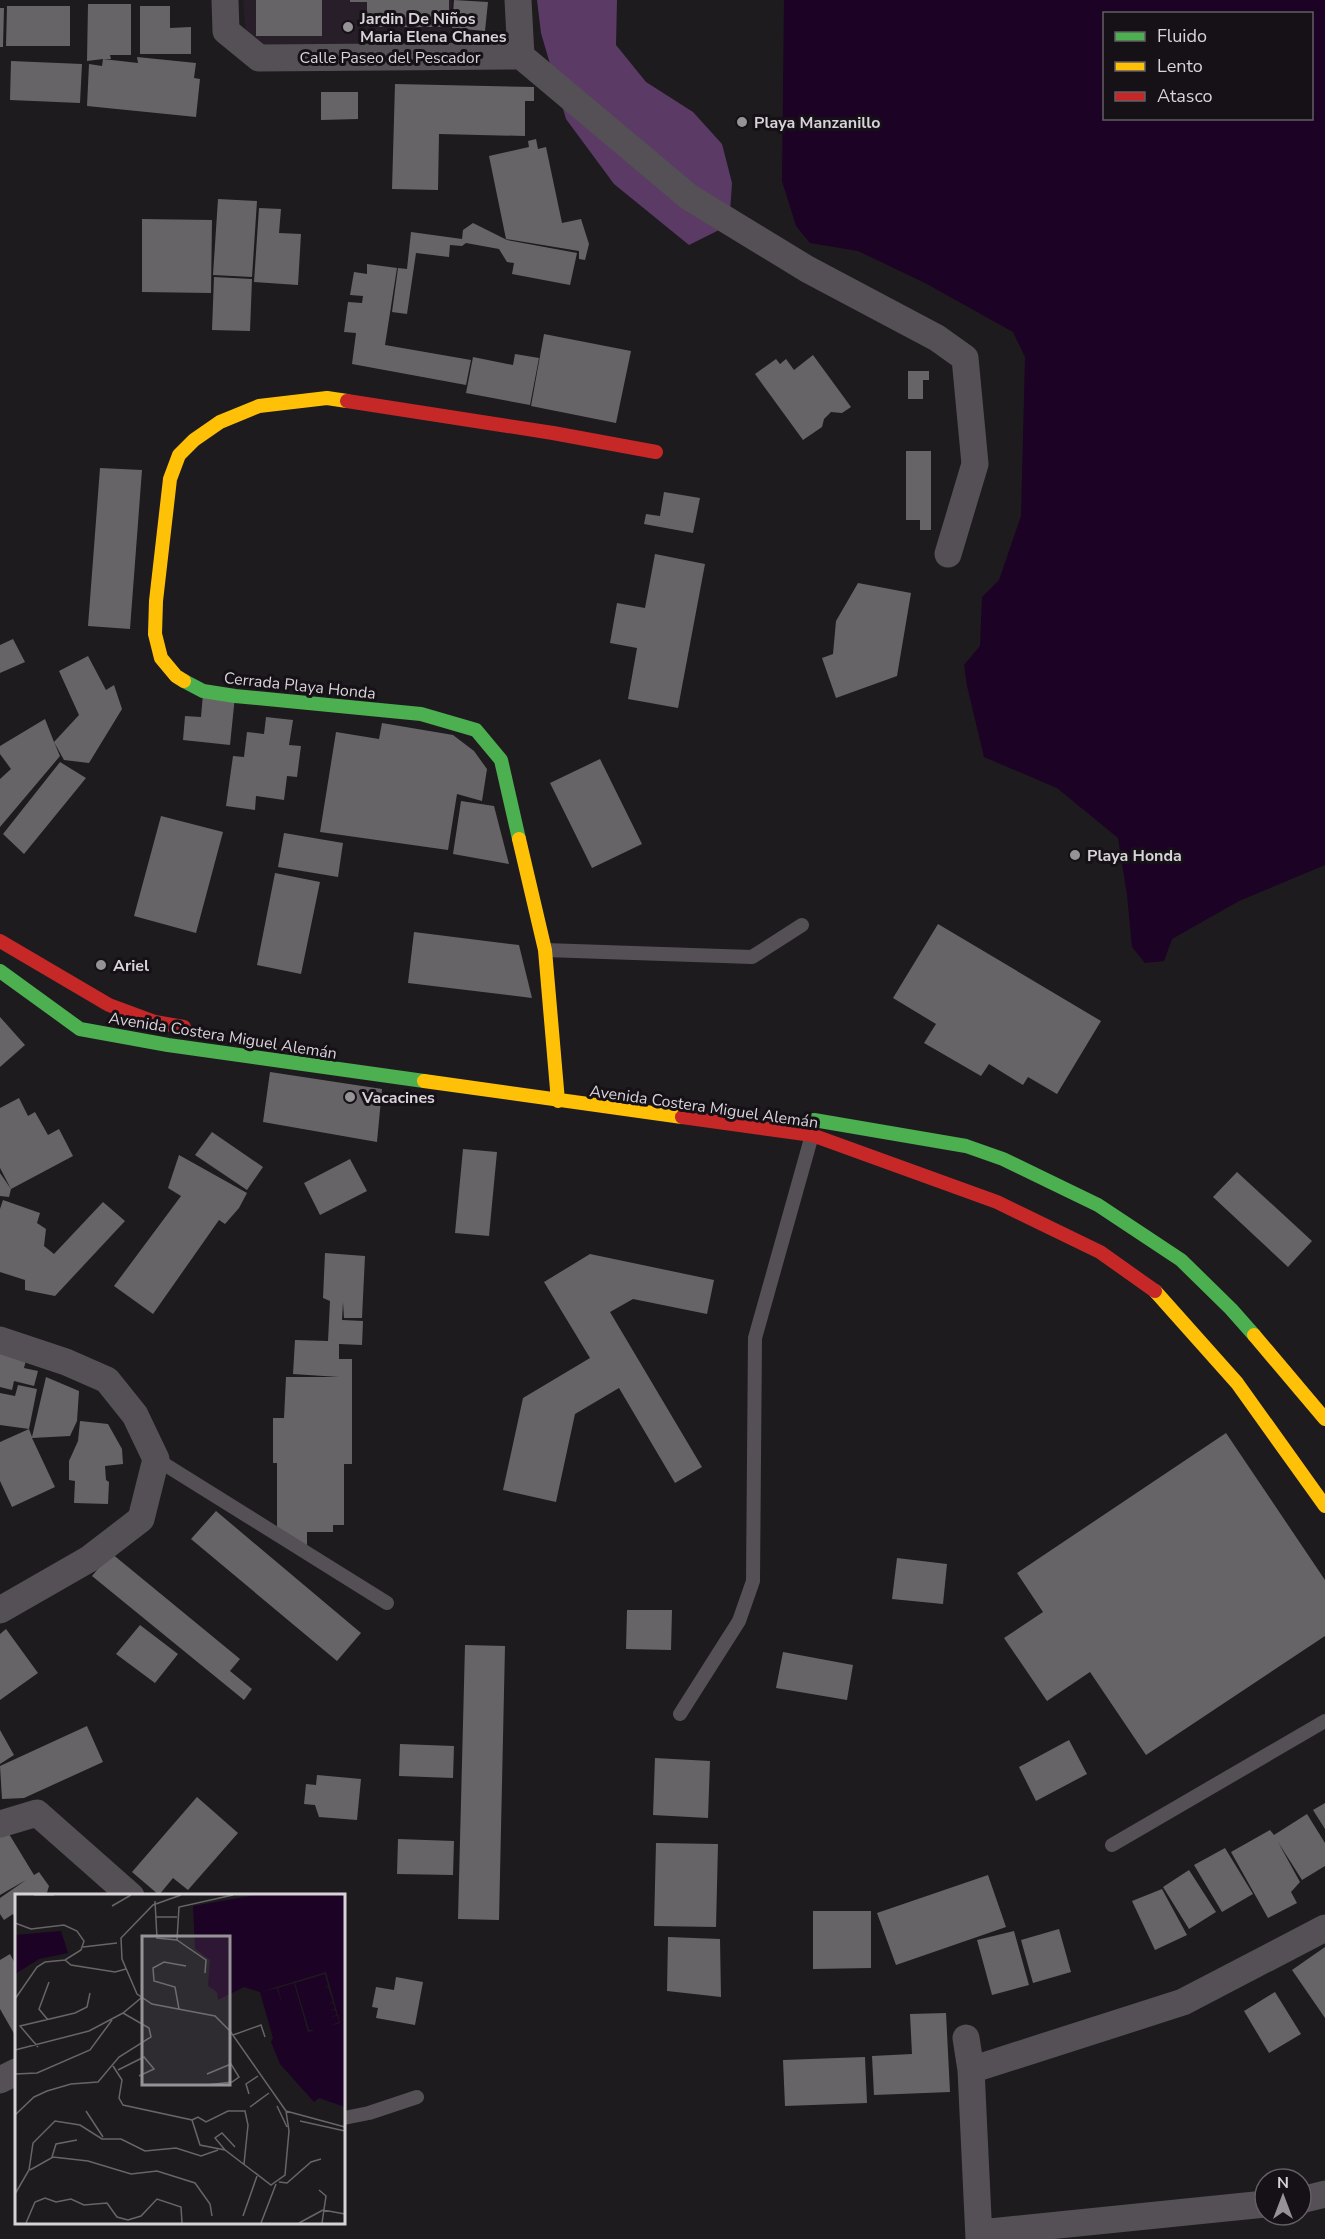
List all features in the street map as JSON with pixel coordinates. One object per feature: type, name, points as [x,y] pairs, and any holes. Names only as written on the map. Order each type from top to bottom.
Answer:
[{"type":"main road","name":"Cerrada Playa Honda","points":[[558,1101],[545,950],[501,760],[476,730],[422,714],[235,696],[203,691],[176,676],[161,658],[155,634],[156,602],[170,479],[179,455],[194,440],[220,422],[259,406],[327,398],[553,433],[656,452]]},
{"type":"main road","name":"Avenida Costera Miguel Alemán","points":[[0,941],[109,1005],[155,1022],[196,1029]]},
{"type":"main road","name":"Avenida Costera Miguel Alemán","points":[[0,971],[80,1029],[168,1045],[812,1136],[998,1202],[1100,1252],[1156,1292],[1237,1383],[1325,1506]]},
{"type":"main road","name":"Avenida Costera Miguel Alemán","points":[[805,1119],[966,1146],[1003,1158],[1098,1204],[1181,1260],[1231,1309],[1325,1419]]},
{"type":"street","name":"Calle Paseo del Pescador","points":[[225,0],[226,31],[259,58],[521,56]]},
{"type":"street","points":[[518,0],[521,56],[689,197],[807,269],[937,338],[965,357],[975,464],[948,554]]},
{"type":"street","points":[[0,1340],[66,1362],[107,1380],[135,1415],[156,1459],[141,1519],[89,1559],[0,1610]]},
{"type":"street","points":[[0,1824],[37,1813],[129,1894]]},
{"type":"street","points":[[970,2070],[1183,2002],[1325,1928]]},
{"type":"street","points":[[966,2038],[970,2070],[979,2236],[1253,2205]]},
{"type":"street","points":[[0,2080],[15,2072]]},
{"type":"lane","points":[[545,950],[752,957],[802,925]]},
{"type":"lane","points":[[680,1714],[739,1621],[753,1581],[755,1338],[812,1136]]},
{"type":"lane","points":[[156,1459],[387,1603]]},
{"type":"lane","points":[[1112,1845],[1325,1721]]},
{"type":"lane","points":[[345,2118],[369,2113],[417,2097]]},
{"type":"shaded area","name":"Jardin De Niños Maria Elena Chanes","points":[[243,0],[452,0],[451,24],[454,48],[263,52],[246,36]]},
{"type":"shaded area","points":[[537,0],[617,0],[616,45],[646,82],[693,112],[722,144],[732,183],[730,212],[721,229],[689,245],[614,184],[566,119],[541,33]]},
{"type":"shaded area","points":[[784,0],[1325,0],[1325,865],[1239,901],[1172,939],[1164,961],[1145,963],[1132,947],[1118,838],[1057,788],[984,757],[967,686],[964,665],[980,646],[982,597],[999,580],[1021,516],[1025,357],[1013,332],[925,283],[858,251],[810,243],[796,226],[782,181]]},
{"type":"building","points":[[256,0],[322,0],[322,36],[256,36]]},
{"type":"building","points":[[350,0],[449,0],[449,27],[367,27],[367,2],[350,2]]},
{"type":"building","points":[[454,0],[488,2],[485,31],[452,28]]},
{"type":"building","points":[[88,4],[131,4],[131,55],[110,55],[111,59],[87,61]]},
{"type":"building","points":[[7,6],[70,6],[70,46],[6,46]]},
{"type":"building","points":[[140,6],[170,6],[170,28],[191,27],[191,54],[140,54]]},
{"type":"building","points":[[0,8],[4,8],[3,47],[0,47]]},
{"type":"building","points":[[137,57],[196,63],[194,78],[200,79],[196,117],[87,106],[89,64],[102,66],[103,59],[138,63]]},
{"type":"building","points":[[11,61],[82,64],[80,103],[10,100]]},
{"type":"building","points":[[395,84],[534,87],[534,101],[525,101],[525,136],[439,134],[438,190],[392,189]]},
{"type":"building","points":[[321,92],[358,92],[358,119],[321,120]]},
{"type":"building","points":[[536,139],[538,149],[546,147],[562,223],[581,219],[589,244],[585,260],[579,259],[579,251],[506,239],[489,156],[529,147],[528,141]]},
{"type":"building","points":[[218,199],[257,201],[252,277],[213,275]]},
{"type":"building","points":[[259,208],[281,209],[279,233],[301,234],[298,285],[254,282]]},
{"type":"building","points":[[142,219],[212,220],[211,293],[142,292]]},
{"type":"building","points":[[473,223],[507,240],[577,253],[570,285],[512,274],[514,263],[507,262],[499,249],[466,243],[462,246],[450,245],[449,257],[416,253],[407,314],[392,312],[398,268],[407,269],[411,232],[462,239],[463,230]]},
{"type":"building","points":[[367,264],[397,268],[385,345],[471,360],[466,385],[352,364],[356,333],[344,332],[348,302],[362,303],[363,296],[350,295],[354,272],[367,274]]},
{"type":"building","points":[[214,277],[252,279],[250,331],[212,330]]},
{"type":"building","points":[[544,334],[631,351],[616,423],[531,406]]},
{"type":"building","points":[[515,354],[539,358],[530,405],[466,393],[473,357],[513,365]]},
{"type":"building","points":[[813,355],[851,407],[842,413],[831,412],[824,419],[822,427],[803,440],[755,374],[776,359],[780,364],[786,359],[794,370]]},
{"type":"building","points":[[908,371],[929,371],[929,380],[923,380],[923,399],[908,399]]},
{"type":"building","points":[[906,451],[931,451],[931,530],[920,530],[920,520],[906,520]]},
{"type":"building","points":[[100,468],[142,470],[130,629],[88,626]]},
{"type":"building","points":[[664,492],[700,498],[693,533],[644,524],[646,514],[660,516]]},
{"type":"building","points":[[655,554],[705,564],[678,708],[628,699],[637,648],[610,643],[617,603],[645,608]]},
{"type":"building","points":[[858,583],[911,593],[897,676],[836,698],[822,658],[833,654],[836,621]]},
{"type":"building","points":[[13,639],[25,662],[0,673],[0,645]]},
{"type":"building","points":[[88,656],[106,690],[114,685],[122,709],[89,763],[64,760],[54,742],[79,715],[59,671]]},
{"type":"building","points":[[203,694],[235,696],[230,745],[183,740],[185,716],[201,717]]},
{"type":"building","points":[[266,717],[293,720],[289,745],[301,746],[297,777],[287,776],[284,800],[256,796],[255,810],[226,806],[233,756],[244,757],[247,732],[264,734]]},
{"type":"building","points":[[45,719],[60,756],[0,827],[0,779],[11,769],[0,754],[0,746]]},
{"type":"building","points":[[382,723],[453,735],[474,751],[487,769],[482,801],[457,794],[448,850],[320,832],[336,732],[379,739]]},
{"type":"building","points":[[600,759],[642,844],[592,868],[550,783]]},
{"type":"building","points":[[60,762],[86,778],[24,854],[3,834]]},
{"type":"building","points":[[461,801],[494,806],[509,864],[453,854]]},
{"type":"building","points":[[161,816],[223,832],[196,933],[134,916]]},
{"type":"building","points":[[284,833],[343,843],[338,877],[278,867]]},
{"type":"building","points":[[275,873],[320,882],[301,974],[257,965]]},
{"type":"building","points":[[938,924],[1101,1021],[1057,1094],[1028,1077],[1023,1085],[989,1064],[981,1076],[924,1043],[936,1024],[893,998]]},
{"type":"building","points":[[414,932],[519,945],[532,998],[408,983]]},
{"type":"building","points":[[0,1017],[25,1045],[0,1067]]},
{"type":"building","points":[[270,1072],[382,1089],[377,1142],[263,1122]]},
{"type":"building","points":[[19,1098],[28,1116],[35,1112],[48,1135],[59,1129],[73,1156],[11,1189],[0,1168],[0,1108]]},
{"type":"building","points":[[212,1132],[263,1167],[247,1190],[195,1155]]},
{"type":"building","points":[[463,1149],[497,1152],[489,1236],[455,1233]]},
{"type":"building","points":[[179,1155],[247,1193],[239,1208],[225,1224],[219,1220],[153,1314],[114,1286],[181,1196],[168,1188]]},
{"type":"building","points":[[350,1159],[367,1191],[320,1215],[304,1183]]},
{"type":"building","points":[[1237,1172],[1312,1241],[1288,1267],[1213,1197]]},
{"type":"building","points":[[0,1173],[11,1189],[9,1197],[0,1196]]},
{"type":"building","points":[[3,1200],[40,1213],[37,1223],[46,1229],[44,1246],[54,1254],[103,1202],[125,1221],[55,1296],[25,1290],[25,1280],[0,1272],[0,1209]]},
{"type":"building","points":[[325,1253],[365,1256],[362,1318],[344,1318],[343,1302],[342,1320],[363,1321],[362,1345],[339,1344],[339,1359],[352,1359],[352,1464],[344,1464],[344,1525],[333,1525],[333,1532],[307,1532],[307,1546],[277,1528],[277,1463],[273,1463],[273,1418],[284,1418],[286,1377],[339,1377],[293,1374],[295,1340],[328,1341],[330,1301],[323,1298]]},
{"type":"building","points":[[590,1254],[714,1280],[707,1314],[633,1299],[610,1312],[702,1467],[675,1483],[619,1388],[575,1414],[556,1502],[503,1490],[523,1398],[590,1358],[544,1282]]},
{"type":"building","points":[[0,1350],[27,1356],[24,1368],[38,1371],[34,1386],[14,1381],[12,1390],[0,1387]]},
{"type":"building","points":[[46,1377],[79,1391],[77,1421],[70,1436],[32,1438],[55,1487],[12,1507],[0,1481],[0,1442],[29,1429],[32,1437]]},
{"type":"building","points":[[18,1385],[37,1389],[29,1429],[0,1425],[0,1393],[15,1396]]},
{"type":"building","points":[[80,1421],[108,1424],[122,1449],[123,1464],[105,1466],[106,1480],[109,1482],[108,1504],[74,1503],[75,1481],[69,1480],[69,1461],[78,1441]]},
{"type":"building","points":[[1226,1433],[1325,1580],[1325,1636],[1146,1755],[1090,1672],[1047,1701],[1004,1638],[1043,1612],[1017,1573]]},
{"type":"building","points":[[216,1511],[361,1633],[337,1661],[191,1539]]},
{"type":"building","points":[[111,1553],[240,1659],[230,1671],[252,1689],[244,1700],[92,1576]]},
{"type":"building","points":[[897,1558],[947,1564],[943,1604],[892,1599]]},
{"type":"building","points":[[627,1610],[672,1610],[671,1650],[626,1649]]},
{"type":"building","points":[[140,1625],[178,1654],[155,1683],[116,1654]]},
{"type":"building","points":[[6,1629],[38,1673],[0,1700],[0,1634]]},
{"type":"building","points":[[465,1645],[505,1646],[499,1920],[458,1919]]},
{"type":"building","points":[[783,1652],[853,1665],[847,1700],[776,1688]]},
{"type":"building","points":[[87,1726],[103,1762],[24,1798],[2,1799],[0,1766]]},
{"type":"building","points":[[0,1730],[14,1755],[0,1764]]},
{"type":"building","points":[[1069,1740],[1087,1774],[1036,1801],[1019,1767]]},
{"type":"building","points":[[400,1744],[454,1746],[453,1778],[399,1776]]},
{"type":"building","points":[[655,1758],[710,1761],[708,1818],[653,1815]]},
{"type":"building","points":[[317,1775],[361,1779],[357,1820],[319,1817],[315,1805],[304,1804],[306,1784],[316,1785]]},
{"type":"building","points":[[197,1797],[238,1833],[188,1890],[173,1878],[158,1894],[132,1872]]},
{"type":"building","points":[[1325,1803],[1325,1829],[1313,1810]]},
{"type":"building","points":[[1307,1814],[1325,1843],[1325,1866],[1302,1880],[1278,1842],[1300,1882],[1291,1892],[1297,1903],[1268,1918],[1231,1852],[1270,1830],[1274,1835]]},
{"type":"building","points":[[6,1829],[34,1875],[39,1872],[49,1886],[47,1894],[15,1894],[15,1917],[13,1914],[4,1920],[0,1914],[0,1898],[26,1880],[0,1895],[0,1833]]},
{"type":"building","points":[[398,1839],[454,1841],[453,1875],[397,1874]]},
{"type":"building","points":[[656,1843],[718,1844],[716,1927],[654,1926]]},
{"type":"building","points":[[1225,1848],[1253,1894],[1222,1912],[1194,1865]]},
{"type":"building","points":[[1189,1870],[1216,1912],[1189,1929],[1163,1887]]},
{"type":"building","points":[[988,1875],[1006,1927],[896,1965],[877,1913]]},
{"type":"building","points":[[1162,1889],[1187,1935],[1155,1950],[1132,1901]]},
{"type":"building","points":[[813,1911],[871,1911],[871,1968],[813,1969]]},
{"type":"building","points":[[1059,1929],[1071,1972],[1033,1983],[1021,1940]]},
{"type":"building","points":[[1014,1931],[1029,1985],[992,1995],[977,1940]]},
{"type":"building","points":[[668,1937],[720,1939],[721,1997],[667,1991]]},
{"type":"building","points":[[1325,1947],[1325,2018],[1292,1970]]},
{"type":"building","points":[[10,1954],[15,1963],[15,2035],[0,2009],[0,1960]]},
{"type":"building","points":[[396,1977],[423,1982],[415,2025],[376,2018],[378,2008],[372,2007],[376,1987],[394,1990]]},
{"type":"building","points":[[1275,1992],[1301,2034],[1269,2053],[1244,2011]]},
{"type":"building","points":[[946,2013],[950,2092],[874,2095],[872,2056],[912,2054],[910,2014]]},
{"type":"building","points":[[865,2057],[867,2103],[785,2106],[783,2060]]},
{"type":"traffic: fast","points":[[184,681],[203,691],[421,714],[476,730],[501,760],[519,839]]},
{"type":"traffic: fast","points":[[0,971],[80,1029],[168,1045],[424,1081]]},
{"type":"traffic: fast","points":[[814,1120],[966,1146],[1003,1159],[1098,1205],[1181,1260],[1254,1335]]},
{"type":"traffic: slow","points":[[184,681],[176,676],[161,658],[155,634],[156,601],[170,479],[179,455],[194,440],[220,422],[259,406],[327,398],[347,401]]},
{"type":"traffic: slow","points":[[519,839],[545,950],[558,1101]]},
{"type":"traffic: slow","points":[[424,1081],[682,1117]]},
{"type":"traffic: slow","points":[[1155,1291],[1237,1383],[1325,1506]]},
{"type":"traffic: slow","points":[[1254,1335],[1325,1419]]},
{"type":"traffic: jam","points":[[347,401],[553,433],[656,452]]},
{"type":"traffic: jam","points":[[0,941],[109,1005],[155,1022],[184,1027]]},
{"type":"traffic: jam","points":[[682,1117],[812,1135],[997,1202],[1100,1252],[1155,1291]]},
{"type":"place","name":"Jardin De Niños Maria Elena Chanes","points":[[348,27]]},
{"type":"place","name":"Playa Manzanillo","points":[[742,122]]},
{"type":"place","name":"Playa Honda","points":[[1075,855]]},
{"type":"place","name":"Ariel","points":[[101,965]]},
{"type":"place","name":"Vacacines","points":[[350,1097]]}]
